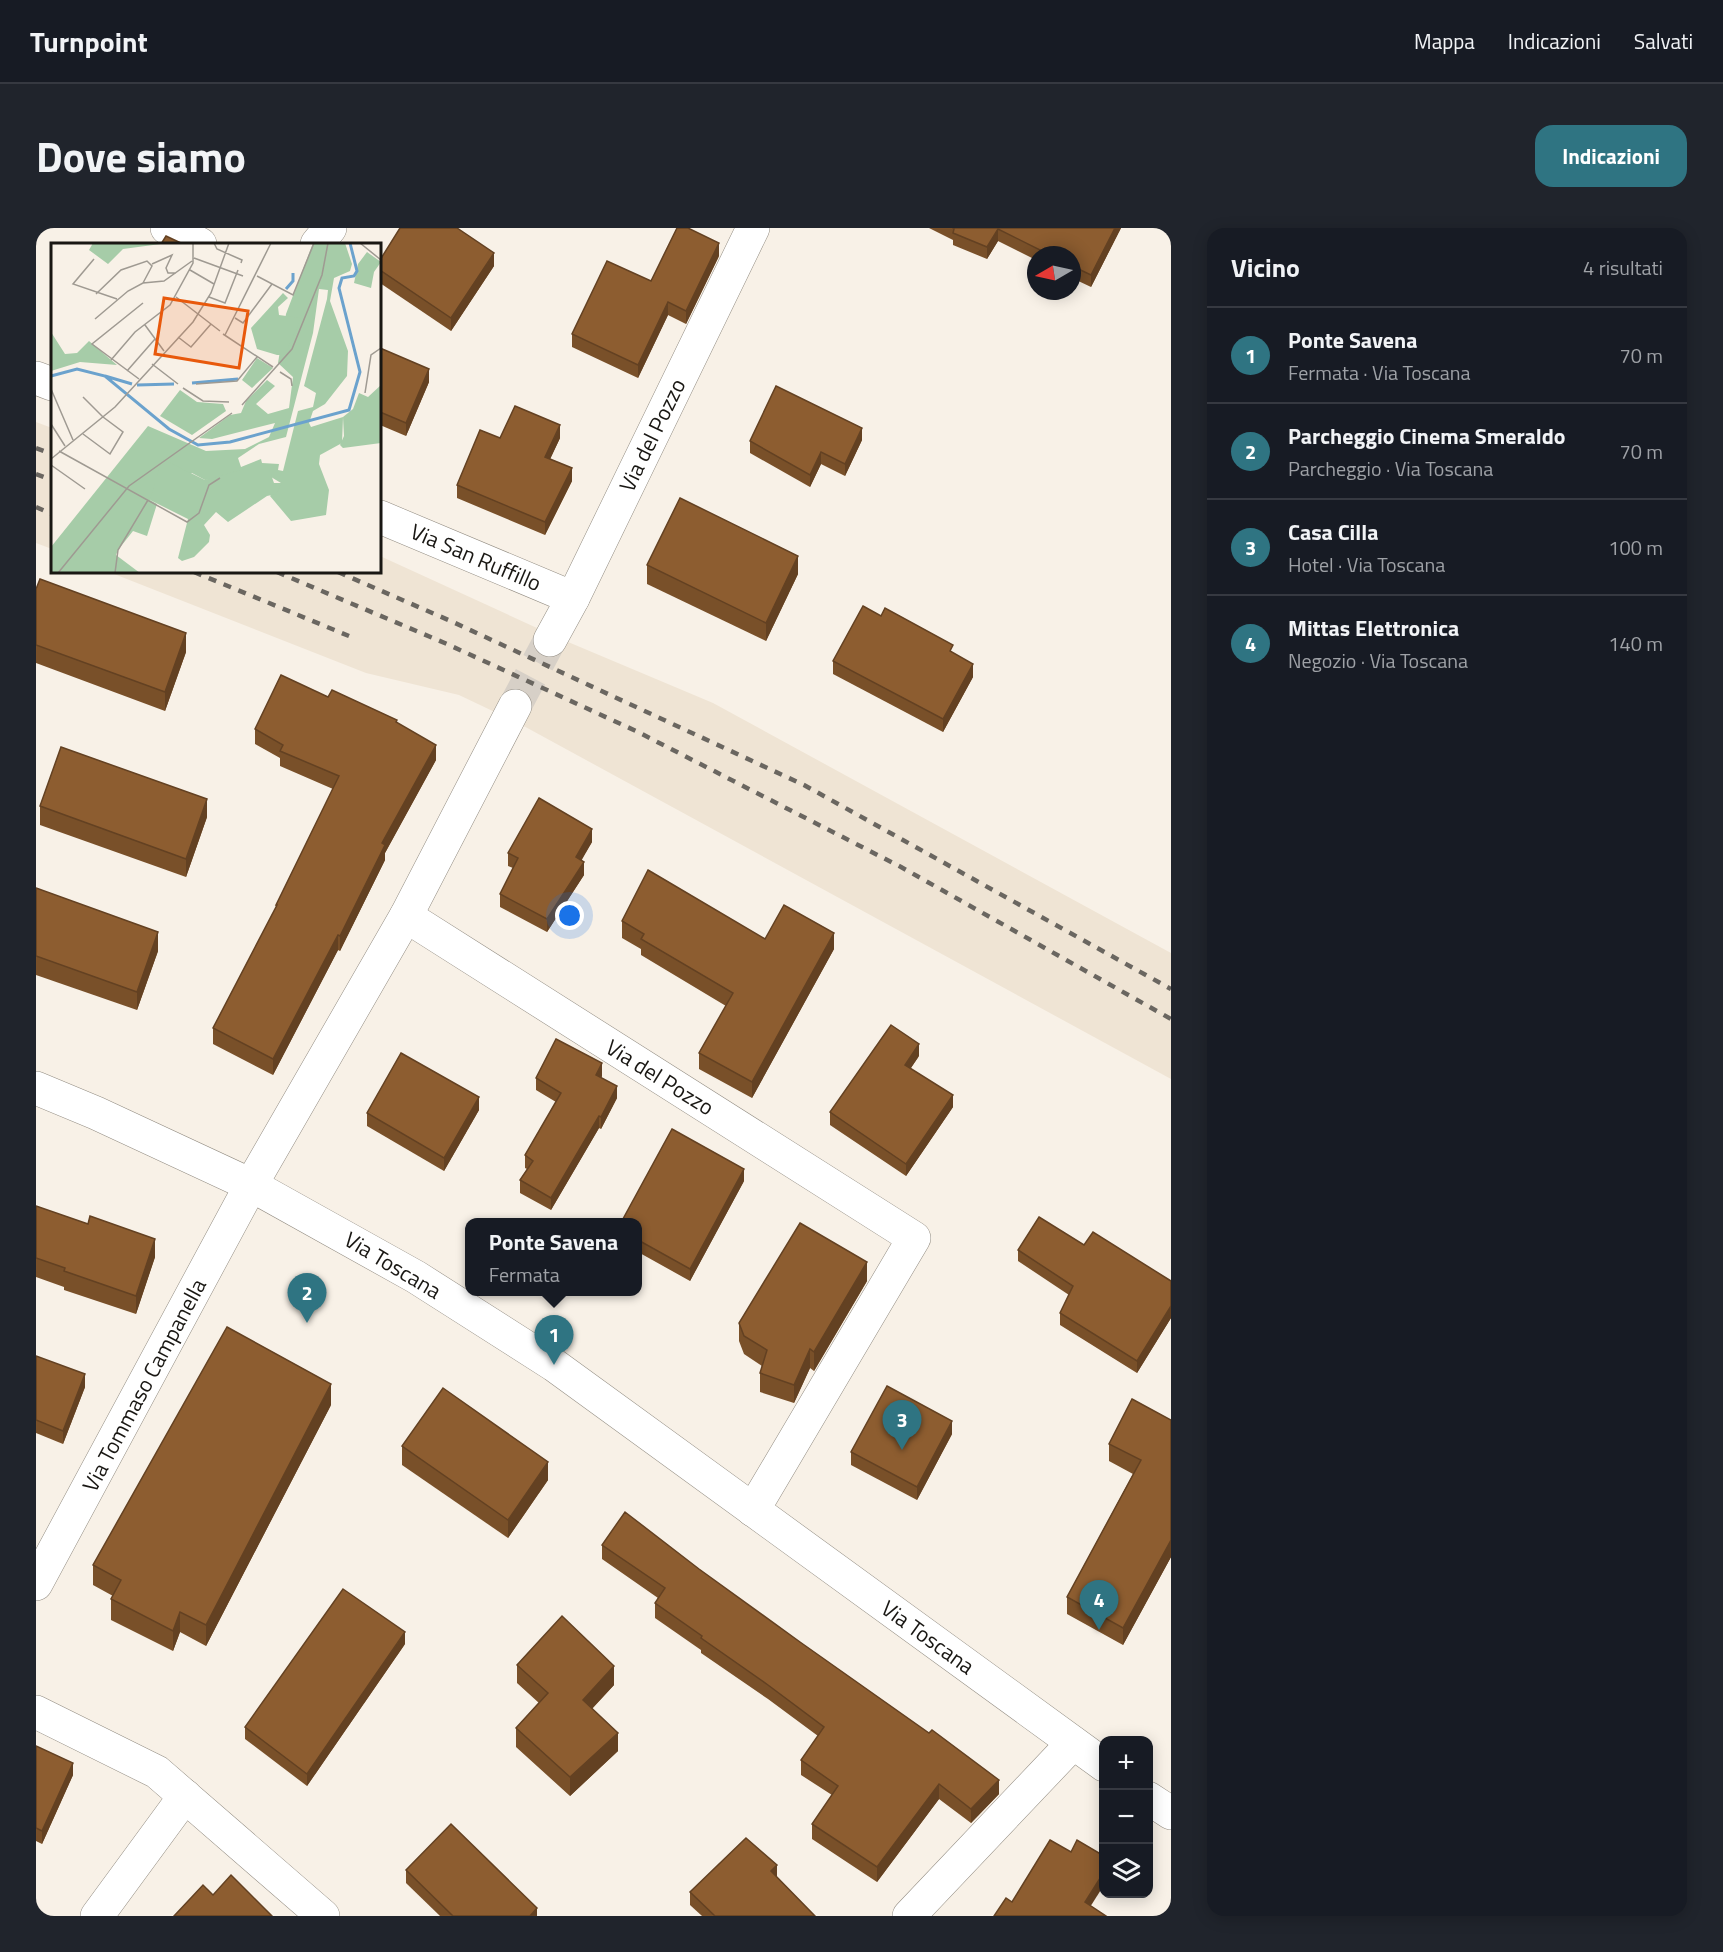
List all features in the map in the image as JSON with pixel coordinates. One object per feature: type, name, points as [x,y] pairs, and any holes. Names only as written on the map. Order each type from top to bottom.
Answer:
[{"type":"street","points":[[167,228],[198,243]]},
{"type":"street","points":[[318,243],[330,228]]},
{"type":"street","name":"Via del Pozzo","points":[[550,640],[573,598],[753,228]]},
{"type":"street","points":[[36,378],[51,384]]},
{"type":"street","name":"Via San Ruffillo","points":[[381,517],[573,598]]},
{"type":"street","points":[[251,1185],[406,916],[515,706]]},
{"type":"street","name":"Via del Pozzo","points":[[406,916],[914,1238],[753,1510]]},
{"type":"street","name":"Via Toscana","points":[[36,1088],[96,1113],[251,1185],[416,1277],[554,1365],[1099,1761]]},
{"type":"street","name":"Via Tommaso Campanella","points":[[36,1584],[251,1185]]},
{"type":"street","points":[[36,1712],[157,1772],[323,1916]]},
{"type":"street","points":[[909,1916],[1073,1743]]},
{"type":"street","points":[[97,1916],[185,1796]]},
{"type":"street","points":[[1153,1801],[1171,1813]]},
{"type":"shaded area","points":[[36,422],[51,428],[51,549],[36,543]]},
{"type":"shaded area","points":[[381,556],[561,639],[713,703],[1171,953],[1171,1079],[520,724],[459,695],[366,673],[112,573],[381,573]]},
{"type":"building","points":[[400,228],[457,228],[494,253],[451,318],[381,271],[381,258]]},
{"type":"building","points":[[677,228],[688,228],[719,243],[686,311],[668,302],[638,365],[572,334],[607,261],[651,281]]},
{"type":"building","points":[[1115,228],[1091,275],[1081,270],[1081,246],[1032,246],[998,229],[987,247],[953,233],[954,229]]},
{"type":"building","points":[[166,236],[181,243],[162,243]]},
{"type":"building","points":[[381,348],[429,369],[406,423],[381,412]]},
{"type":"building","points":[[776,386],[862,428],[845,464],[821,452],[810,475],[750,441]]},
{"type":"building","points":[[515,406],[560,425],[545,457],[572,468],[545,522],[457,485],[480,430],[500,438]]},
{"type":"building","points":[[680,498],[798,556],[766,623],[647,565]]},
{"type":"building","points":[[40,579],[186,633],[165,692],[36,645],[36,589]]},
{"type":"building","points":[[863,606],[881,616],[885,608],[953,645],[950,651],[973,664],[943,719],[833,661]]},
{"type":"building","points":[[281,675],[328,697],[332,690],[397,720],[396,722],[436,745],[382,843],[385,845],[340,936],[338,935],[273,1059],[213,1028],[277,905],[339,776],[280,751],[283,745],[255,729]]},
{"type":"building","points":[[61,747],[207,799],[186,859],[40,806]]},
{"type":"building","points":[[539,798],[592,829],[576,857],[584,862],[547,919],[500,894],[518,858],[508,853]]},
{"type":"building","points":[[648,870],[765,939],[784,905],[834,933],[752,1082],[699,1053],[733,993],[641,939],[644,934],[622,921]]},
{"type":"building","points":[[36,888],[158,932],[137,992],[36,956]]},
{"type":"building","points":[[891,1025],[919,1044],[905,1065],[953,1095],[906,1164],[830,1112]]},
{"type":"building","points":[[556,1039],[602,1063],[596,1075],[617,1086],[601,1117],[599,1116],[551,1198],[520,1180],[533,1161],[525,1155],[561,1093],[536,1078]]},
{"type":"building","points":[[401,1053],[479,1097],[444,1158],[367,1113]]},
{"type":"building","points":[[672,1129],[744,1169],[690,1269],[642,1242],[642,1218],[624,1218]]},
{"type":"building","points":[[36,1206],[88,1224],[90,1216],[155,1239],[136,1296],[64,1271],[65,1268],[36,1258]]},
{"type":"building","points":[[1039,1217],[1084,1245],[1093,1232],[1171,1281],[1171,1306],[1137,1361],[1060,1313],[1073,1286],[1018,1250]]},
{"type":"building","points":[[800,1223],[867,1262],[814,1352],[810,1349],[794,1385],[760,1373],[767,1350],[744,1336],[739,1323]]},
{"type":"building","points":[[227,1327],[331,1384],[206,1625],[180,1612],[173,1631],[111,1599],[121,1580],[93,1565]]},
{"type":"building","points":[[36,1356],[85,1374],[63,1431],[36,1420]]},
{"type":"building","points":[[887,1386],[952,1421],[917,1487],[851,1452]]},
{"type":"building","points":[[443,1388],[548,1462],[508,1520],[402,1446]]},
{"type":"building","points":[[1132,1399],[1171,1420],[1171,1540],[1123,1628],[1067,1597],[1141,1460],[1109,1444]]},
{"type":"building","points":[[625,1512],[800,1642],[929,1733],[932,1730],[999,1780],[971,1809],[939,1784],[877,1867],[812,1824],[838,1786],[801,1760],[824,1727],[655,1603],[665,1588],[602,1545]]},
{"type":"building","points":[[343,1589],[405,1632],[307,1774],[245,1727]]},
{"type":"building","points":[[562,1616],[614,1666],[583,1700],[618,1733],[570,1777],[516,1728],[548,1693],[517,1665]]},
{"type":"building","points":[[36,1746],[73,1763],[42,1831],[36,1828]]},
{"type":"building","points":[[451,1824],[537,1908],[530,1916],[453,1916],[406,1870]]},
{"type":"building","points":[[746,1838],[777,1865],[771,1871],[815,1916],[715,1916],[690,1892]]},
{"type":"building","points":[[1050,1840],[1071,1852],[1077,1840],[1099,1853],[1099,1880],[1085,1902],[1106,1916],[994,1916],[1006,1898],[1012,1902]]},
{"type":"building","points":[[231,1875],[272,1916],[174,1916],[203,1885],[213,1895]]},
{"type":"tunnel","points":[[515,706],[550,640]]},
{"type":"railway","points":[[36,448],[51,454]]},
{"type":"railway","points":[[36,474],[51,480]]},
{"type":"railway","points":[[36,507],[51,514]]},
{"type":"railway","points":[[196,573],[349,636]]},
{"type":"railway","points":[[279,573],[447,644],[636,731],[901,867],[1171,1019]]},
{"type":"railway","points":[[340,573],[453,622],[804,785],[1171,989]]},
{"type":"place","name":"Parcheggio Cinema Smeraldo","points":[[307,1323]]},
{"type":"place","name":"Ponte Savena","points":[[554,1365]]},
{"type":"place","name":"Casa Cilla","points":[[902,1450]]},
{"type":"place","name":"Mittas Elettronica","points":[[1099,1630]]}]
